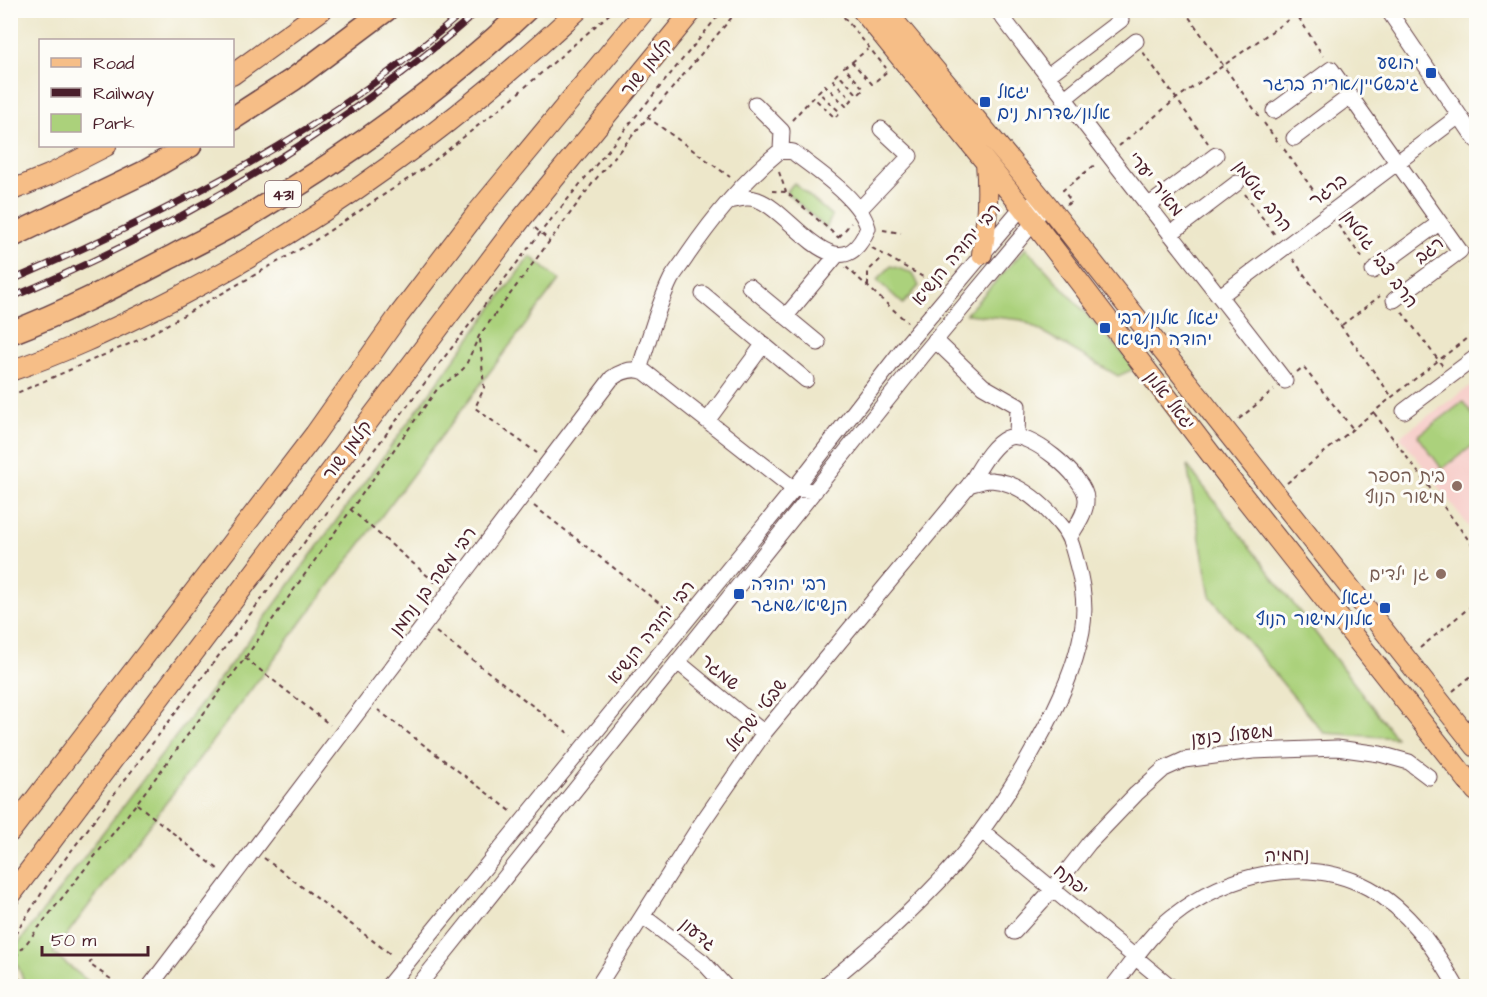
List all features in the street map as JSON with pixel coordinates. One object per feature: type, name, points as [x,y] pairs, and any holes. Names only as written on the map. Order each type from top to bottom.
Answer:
[{"type":"highway","points":[[234,118],[294,79],[386,10]]},
{"type":"highway","name":"431","points":[[10,333],[103,293],[266,205],[369,137],[443,81],[526,10]]},
{"type":"highway","points":[[10,237],[145,172],[188,147]]},
{"type":"main road","points":[[234,74],[322,10]]},
{"type":"main road","points":[[10,371],[104,334],[227,271],[290,233],[363,185],[440,128],[502,78],[578,10]]},
{"type":"main road","name":"קלמן שור","points":[[10,832],[308,444],[399,315],[476,214],[645,10]]},
{"type":"main road","name":"קלמן שור","points":[[10,896],[522,218],[693,10]]},
{"type":"main road","name":"יגאל אלון","points":[[862,10],[1028,215],[1229,478],[1476,791]]},
{"type":"main road","name":"יגאל אלון","points":[[885,10],[1045,202],[1476,747]]},
{"type":"main road","points":[[10,191],[49,175],[104,147]]},
{"type":"main road","points":[[982,254],[988,217],[989,188],[986,163]]},
{"type":"street","name":"מאיר יערי","points":[[997,10],[1107,155],[1285,381]]},
{"type":"street","points":[[1388,10],[1476,140]]},
{"type":"street","points":[[1047,76],[1121,20]]},
{"type":"street","points":[[1064,99],[1136,41]]},
{"type":"street","points":[[1274,111],[1331,69]]},
{"type":"street","name":"רגב","points":[[1331,69],[1460,251],[1391,296]]},
{"type":"street","points":[[1294,138],[1350,96]]},
{"type":"street","points":[[755,104],[782,131],[777,153],[730,201],[704,232],[671,279],[639,369],[794,489],[815,491]]},
{"type":"street","name":"ברגר","points":[[1220,296],[1459,116]]},
{"type":"street","points":[[860,209],[910,156],[881,129]]},
{"type":"street","points":[[777,153],[793,152],[860,209],[865,234],[851,251],[837,255],[786,316]]},
{"type":"street","points":[[1148,206],[1216,155]]},
{"type":"street","points":[[758,171],[755,189],[760,200],[819,248],[837,255]]},
{"type":"street","points":[[1170,234],[1237,183]]},
{"type":"street","points":[[730,201],[746,197],[760,200]]},
{"type":"street","name":"רבי יהודה הנשיא","points":[[388,987],[794,489],[917,331],[982,254],[1045,202]]},
{"type":"street","points":[[418,987],[935,340],[1028,215]]},
{"type":"street","name":"רגב","points":[[1373,271],[1439,223]]},
{"type":"street","points":[[749,286],[818,343]]},
{"type":"street","points":[[703,294],[806,380]]},
{"type":"street","points":[[935,340],[983,386],[1017,406],[1017,435],[1060,460],[1074,475],[1084,490],[1086,499],[1081,518],[1070,537]]},
{"type":"street","points":[[707,421],[763,345]]},
{"type":"street","points":[[1404,411],[1476,357]]},
{"type":"street","name":"רבי משה בן נחמן","points":[[150,987],[612,378],[621,372],[639,369]]},
{"type":"street","name":"שבטי ישראל","points":[[598,987],[701,825],[764,733],[969,485],[1000,443],[1008,437],[1017,435]]},
{"type":"street","points":[[824,987],[874,945],[931,891],[982,831],[1016,782],[1053,714],[1068,680],[1082,631],[1083,585],[1070,537],[1038,500],[1017,487],[991,480],[969,485]]},
{"type":"street","points":[[794,489],[799,511]]},
{"type":"street","name":"שמגר","points":[[679,663],[764,733]]},
{"type":"street","name":"משעול כנען","points":[[1014,932],[1052,890],[1089,843],[1136,794],[1164,769],[1184,760],[1253,751],[1337,748],[1380,754],[1410,762],[1429,777]]},
{"type":"street","name":"יפתח","points":[[982,831],[1170,987]]},
{"type":"street","name":"נחמיה","points":[[1113,987],[1150,939],[1172,917],[1219,888],[1263,874],[1302,871],[1340,877],[1369,888],[1385,899],[1424,936],[1456,987]]},
{"type":"street","name":"גדעון","points":[[644,917],[703,962],[725,987]]},
{"type":"path","points":[[10,942],[56,871],[540,232],[723,10]]},
{"type":"path","points":[[23,987],[11,963],[136,804],[245,658],[438,388],[465,367],[479,336],[595,180],[738,10]]},
{"type":"path","name":"הרב צבי גוטמן","points":[[1184,10],[1373,271]]},
{"type":"path","points":[[1294,10],[1331,69]]},
{"type":"path","points":[[1107,155],[1176,99],[1302,10]]},
{"type":"path","name":"הרב גוטמן","points":[[1136,41],[1216,155]]},
{"type":"path","points":[[782,131],[825,85],[869,48]]},
{"type":"path","points":[[852,62],[872,84],[901,59]]},
{"type":"path","points":[[838,73],[858,95],[864,89],[844,68]]},
{"type":"path","points":[[825,85],[846,106],[852,100],[832,80]]},
{"type":"path","points":[[813,97],[835,118],[840,112],[818,92]]},
{"type":"path","points":[[647,117],[743,187]]},
{"type":"path","points":[[777,153],[786,192]]},
{"type":"path","name":"הרב גוטמן","points":[[1237,183],[1392,397]]},
{"type":"path","points":[[865,234],[901,233]]},
{"type":"path","points":[[865,234],[884,256],[950,292]]},
{"type":"path","points":[[837,255],[838,260],[917,331]]},
{"type":"path","points":[[868,286],[868,271],[884,256]]},
{"type":"path","points":[[1342,325],[1391,296]]},
{"type":"path","name":"הרב צבי גוטמן","points":[[1391,296],[1450,377]]},
{"type":"path","points":[[1276,492],[1476,331]]},
{"type":"path","points":[[479,336],[484,388],[475,408],[549,461]]},
{"type":"path","points":[[1226,429],[1303,367],[1353,429]]},
{"type":"path","points":[[1373,412],[1476,550]]},
{"type":"path","points":[[350,509],[448,594]]},
{"type":"path","points":[[545,514],[684,622]]},
{"type":"path","points":[[1407,658],[1476,602]]},
{"type":"path","points":[[448,642],[584,745]]},
{"type":"path","points":[[245,658],[341,734]]},
{"type":"path","points":[[1441,701],[1476,672]]},
{"type":"path","points":[[366,701],[523,820]]},
{"type":"path","points":[[136,804],[230,879]]},
{"type":"path","points":[[253,849],[280,872],[405,965]]},
{"type":"path","points":[[92,960],[89,964],[121,987]]},
{"type":"shaded area","name":"בית הספר מישור הנוף","points":[[1476,382],[1476,536],[1400,436]]},
{"type":"green space","points":[[794,183],[832,216],[826,228],[786,192]]},
{"type":"green space","points":[[1026,248],[1136,368],[1118,376],[1022,320],[966,314]]},
{"type":"green space","points":[[530,256],[559,280],[53,953],[94,986],[26,986],[12,952],[246,644]]},
{"type":"green space","points":[[891,266],[913,273],[919,286],[903,304],[877,280]]},
{"type":"green space","points":[[1463,402],[1476,419],[1476,443],[1442,469],[1418,436]]},
{"type":"green space","points":[[1187,465],[1396,738],[1324,733],[1210,596]]},
{"type":"railway","points":[[10,281],[131,226],[249,164],[361,92],[414,53],[465,10]]},
{"type":"railway","points":[[10,298],[135,240],[256,173],[371,96],[479,10]]},
{"type":"place","name":"יהושע גיבשטיין/אריה ברגר","points":[[1431,73]]},
{"type":"place","name":"יגאל אלון/שדרות נים","points":[[985,102]]},
{"type":"place","name":"יגאל אלון/רבי יהודה הנשיא","points":[[1105,328]]},
{"type":"place","name":"בית הספר מישור הנוף","points":[[1457,486]]},
{"type":"place","name":"גן ילדים","points":[[1441,574]]},
{"type":"place","name":"רבי יהודה הנשיא/שמגר","points":[[739,594]]},
{"type":"place","name":"יגאל אלון/מישור הנוף","points":[[1385,608]]}]
